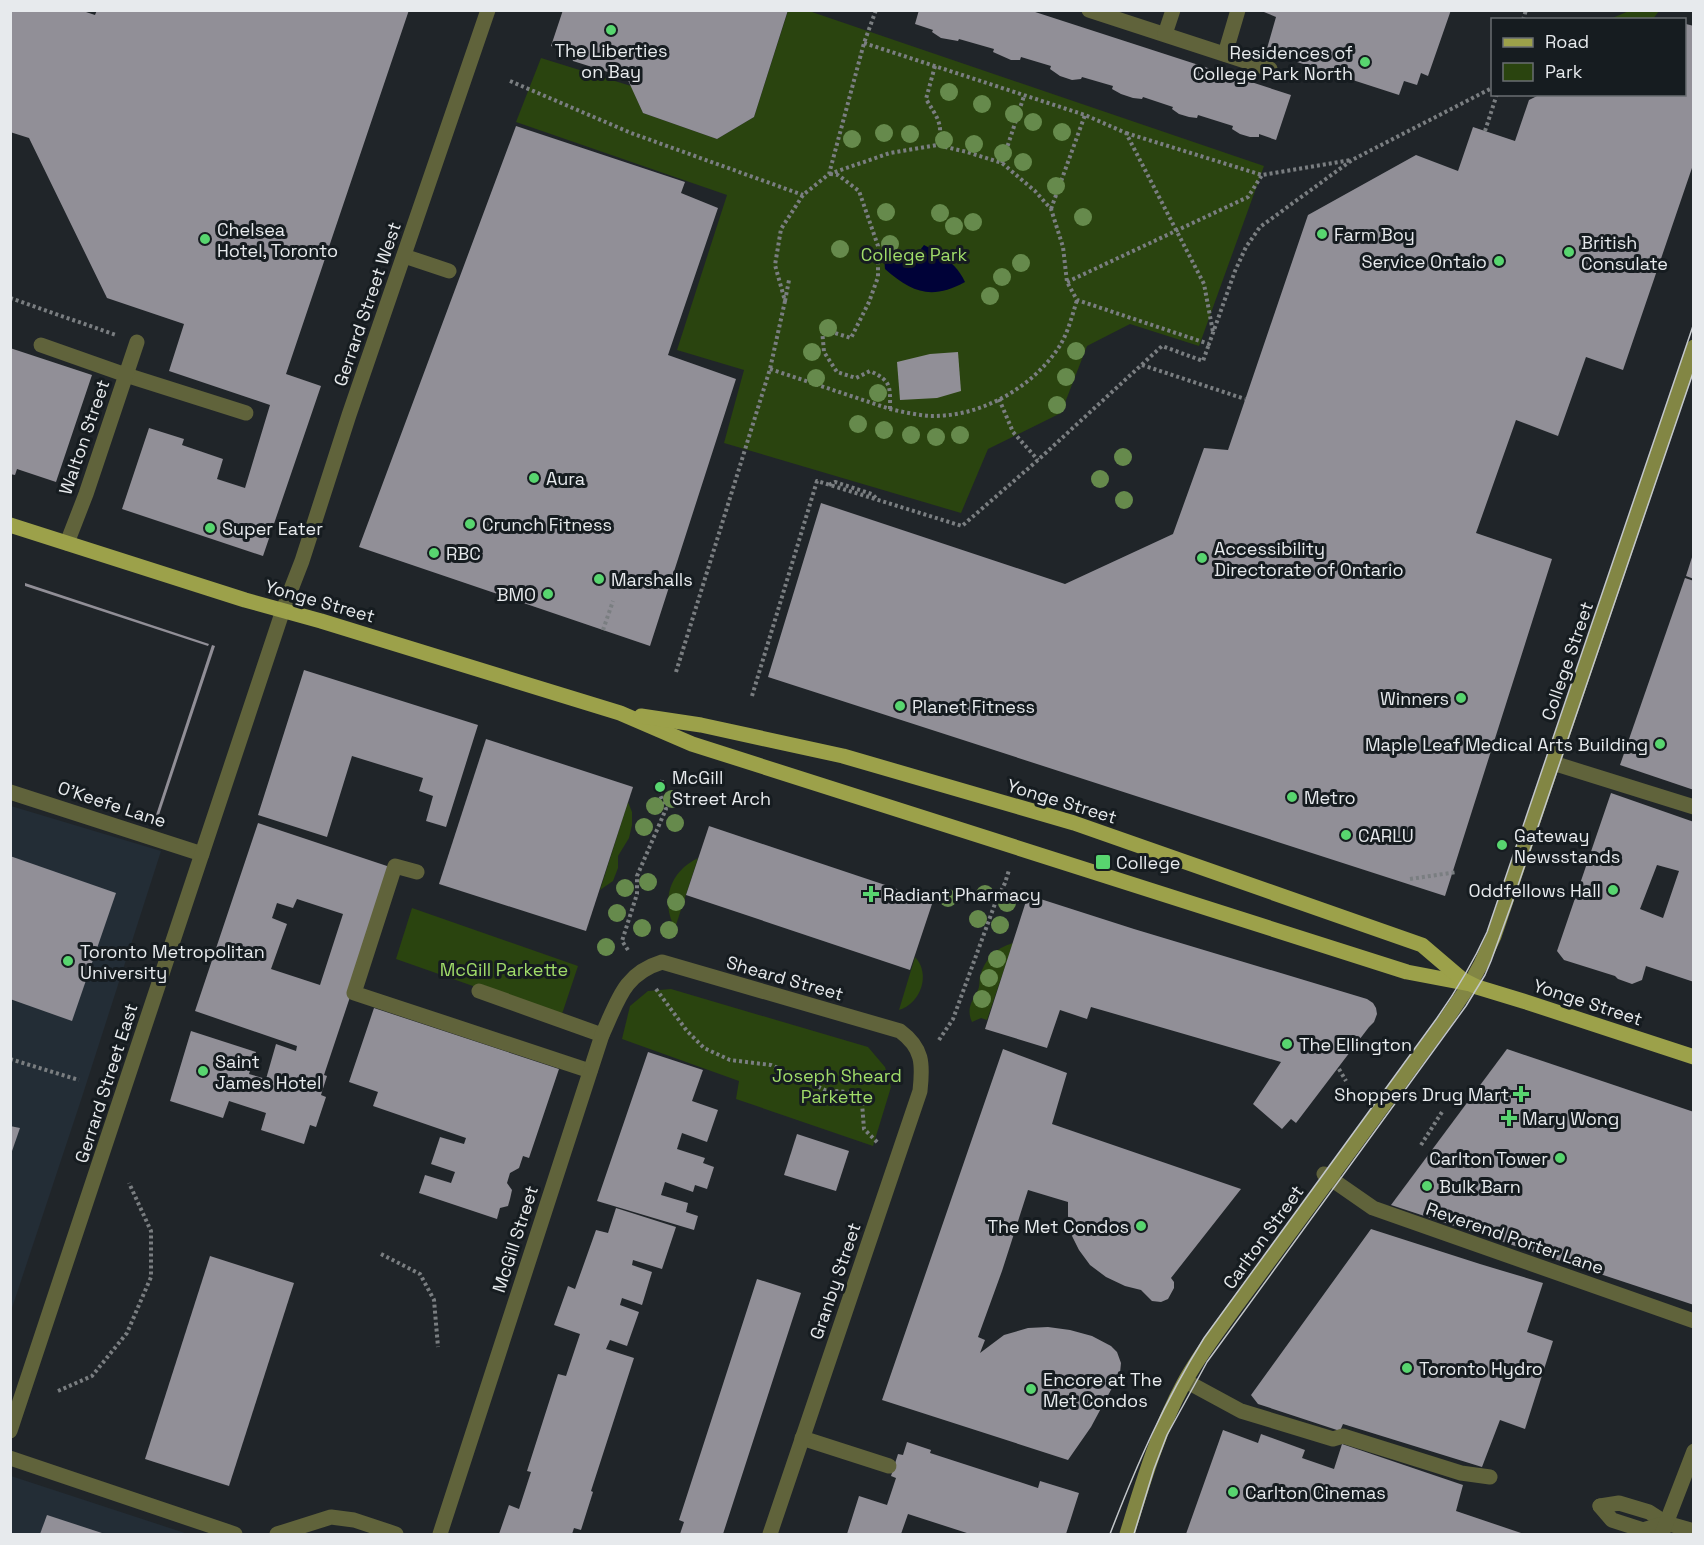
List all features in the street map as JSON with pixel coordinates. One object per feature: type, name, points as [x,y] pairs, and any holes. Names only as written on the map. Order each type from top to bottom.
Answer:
[{"type":"main road","name":"College Street","points":[[1470,984],[1494,936],[1694,347]]},
{"type":"main road","name":"Yonge Street","points":[[10,525],[620,713],[692,744],[1407,972],[1470,984]]},
{"type":"main road","name":"Yonge Street","points":[[620,713],[701,726],[843,756],[1074,823],[1422,945],[1462,980],[1477,987],[1694,1057]]},
{"type":"main road","name":"Carlton Street","points":[[1127,1534],[1156,1443],[1185,1382],[1327,1176],[1470,984]]},
{"type":"street","name":"Gerrard Street West","points":[[283,610],[302,561],[488,10]]},
{"type":"street","points":[[1089,10],[1270,69]]},
{"type":"street","points":[[1165,34],[1173,10]]},
{"type":"street","points":[[1225,54],[1238,10]]},
{"type":"street","points":[[404,256],[448,271]]},
{"type":"street","name":"Walton Street","points":[[67,543],[86,494],[137,342]]},
{"type":"street","points":[[41,345],[246,413]]},
{"type":"street","name":"Gerrard Street East","points":[[10,1431],[283,610]]},
{"type":"street","points":[[1553,763],[1694,807]]},
{"type":"street","name":"O'Keefe Lane","points":[[10,792],[202,854]]},
{"type":"street","points":[[417,872],[395,866],[354,993],[590,1071]]},
{"type":"street","name":"Sheard Street","points":[[646,967],[662,962],[900,1031],[911,1039]]},
{"type":"street","name":"McGill Street","points":[[440,1534],[602,1035],[626,985],[646,967]]},
{"type":"street","points":[[479,991],[602,1035]]},
{"type":"street","name":"Granby Street","points":[[770,1534],[920,1091],[922,1072],[918,1052],[911,1039]]},
{"type":"street","name":"Reverend Porter Lane","points":[[1327,1176],[1373,1208],[1694,1322]]},
{"type":"street","points":[[1185,1382],[1193,1384],[1241,1411],[1333,1438],[1343,1436],[1461,1473],[1490,1477]]},
{"type":"street","points":[[802,1438],[889,1466]]},
{"type":"street","points":[[1694,1451],[1664,1529],[1694,1531]]},
{"type":"street","points":[[10,1458],[235,1534]]},
{"type":"street","points":[[277,1534],[331,1517],[354,1520],[396,1534]]},
{"type":"path","points":[[829,174],[864,43],[876,10]]},
{"type":"path","points":[[864,43],[1085,115],[1126,133],[1262,175],[1352,160]]},
{"type":"path","points":[[936,66],[926,99],[940,125],[937,145]]},
{"type":"path","points":[[510,81],[631,133],[803,195]]},
{"type":"path","points":[[752,696],[817,481],[962,526],[1162,346],[1203,361],[1235,271],[1246,247],[1260,226],[1352,160],[1491,89]]},
{"type":"path","points":[[1002,163],[1024,95]]},
{"type":"path","points":[[1485,131],[1496,96]]},
{"type":"path","points":[[1051,209],[1085,115]]},
{"type":"path","points":[[1126,133],[1204,284],[1213,333]]},
{"type":"path","points":[[785,302],[775,265],[781,229],[803,195],[829,174],[890,153],[937,145],[1002,163],[1035,191],[1051,209],[1063,247],[1067,282],[1077,300],[1209,344]]},
{"type":"path","points":[[829,174],[838,175],[859,191],[878,246],[878,278],[851,338],[822,329],[824,352],[837,372],[856,378],[870,371],[881,376],[890,387],[890,409]]},
{"type":"path","points":[[1067,282],[1248,197],[1262,175]]},
{"type":"path","points":[[676,672],[770,369],[789,280]]},
{"type":"path","points":[[10,298],[137,342]]},
{"type":"path","points":[[770,369],[908,413],[931,416],[976,409],[1014,391],[1032,379],[1046,364],[1060,346],[1069,329],[1077,300]]},
{"type":"path","points":[[1142,365],[1245,399]]},
{"type":"path","points":[[999,399],[1013,432],[1038,460]]},
{"type":"path","points":[[603,630],[613,601]]},
{"type":"path","points":[[628,950],[622,941],[637,894],[637,876],[666,808],[660,795],[662,780]]},
{"type":"path","points":[[937,1043],[953,1019],[996,901],[1005,883],[1015,847]]},
{"type":"path","points":[[1410,879],[1456,872]]},
{"type":"path","points":[[656,988],[687,1031],[704,1048],[730,1060],[771,1065],[825,1090],[847,1092],[862,1103],[864,1129],[879,1143]]},
{"type":"path","points":[[10,1059],[79,1080]]},
{"type":"path","points":[[1339,1070],[1346,1081]]},
{"type":"path","points":[[1421,1145],[1442,1112]]},
{"type":"path","points":[[58,1391],[92,1376],[127,1333],[151,1277],[151,1231],[129,1183]]},
{"type":"path","points":[[381,1254],[420,1274],[434,1300],[438,1347]]},
{"type":"shaded area","points":[[895,244],[898,256],[905,261],[914,258],[924,245],[948,260],[965,282],[953,288],[932,292],[904,284],[885,269],[883,245]]},
{"type":"shaded area","name":"Toronto Metropolitan University","points":[[11,806],[161,851],[11,1311]]},
{"type":"shaded area","points":[[11,1476],[188,1534],[11,1534]]},
{"type":"green space","points":[[1629,10],[1659,11],[1654,18],[1612,18]]},
{"type":"green space","name":"College Park","points":[[788,11],[809,11],[1264,166],[1199,346],[1130,324],[1087,346],[1061,413],[988,449],[961,513],[724,443],[744,370],[677,350],[727,195],[516,122],[541,58],[631,86],[643,113],[717,139],[754,117]]},
{"type":"green space","points":[[628,802],[632,812],[629,838],[618,856],[618,868],[613,881],[600,890]]},
{"type":"green space","points":[[698,858],[675,928],[668,908],[670,888],[680,871]]},
{"type":"green space","name":"McGill Parkette","points":[[412,908],[578,966],[561,1017],[396,959]]},
{"type":"green space","points":[[1013,943],[987,1020],[981,1018],[972,1022],[970,1005],[979,988],[980,976],[985,964],[996,951]]},
{"type":"green space","points":[[915,957],[922,971],[921,987],[913,1001],[899,1010]]},
{"type":"green space","name":"Joseph Sheard Parkette","points":[[671,989],[868,1047],[885,1067],[891,1087],[873,1146],[736,1099],[739,1081],[622,1039],[630,1006],[648,991]]},
{"type":"building","name":"Chelsea Hotel, Toronto","points":[[10,10],[80,10],[95,15],[97,10],[409,10],[286,374],[321,386],[263,556],[122,509],[149,428],[184,439],[182,445],[223,459],[217,479],[245,488],[270,405],[169,371],[184,324],[107,298],[29,138],[10,132]]},
{"type":"building","points":[[563,10],[788,10],[754,117],[717,139],[643,113],[627,78],[573,61],[570,53],[551,46]]},
{"type":"building","points":[[919,10],[1029,10],[1291,95],[1276,140],[1259,134],[1259,137],[1250,137],[1232,129],[1233,126],[1198,115],[1197,118],[1189,117],[1179,114],[1172,109],[1173,107],[1143,97],[1142,99],[1133,98],[1121,94],[1112,89],[1113,86],[1082,77],[1072,80],[1060,76],[1050,69],[1051,66],[1021,57],[1020,60],[1011,60],[993,52],[994,49],[959,39],[958,41],[941,38],[932,32],[933,30],[915,24]]},
{"type":"building","name":"Residences of College Park North","points":[[1259,10],[1451,10],[1428,76],[1421,73],[1417,85],[1404,81],[1399,95],[1266,52],[1276,17]]},
{"type":"building","points":[[1686,24],[1694,26],[1694,162],[1623,370],[1586,357],[1558,436],[1516,420],[1476,533],[1552,559],[1445,896],[768,677],[821,503],[1065,584],[1173,534],[1204,448],[1228,450],[1308,215],[1416,155],[1458,171],[1473,127],[1515,141],[1529,100],[1537,96],[1686,96]]},
{"type":"building","points":[[516,126],[685,182],[681,193],[718,208],[668,355],[736,379],[650,646],[359,547]]},
{"type":"building","points":[[10,348],[92,375],[56,482],[17,469],[15,475],[10,474]]},
{"type":"building","points":[[958,352],[961,391],[937,398],[900,400],[897,362],[930,354]]},
{"type":"building","points":[[1694,554],[1694,579],[1686,576]]},
{"type":"building","points":[[1685,578],[1694,581],[1694,790],[1620,765]]},
{"type":"building","points":[[25,583],[209,644],[208,646],[25,586]]},
{"type":"building","points":[[212,645],[215,646],[156,824],[153,824]]},
{"type":"building","points":[[304,670],[478,725],[446,827],[426,821],[433,796],[419,791],[423,778],[352,756],[327,837],[258,815]]},
{"type":"building","points":[[486,739],[633,787],[586,931],[439,884]]},
{"type":"building","name":"Oddfellows Hall","points":[[1611,793],[1694,822],[1694,982],[1646,966],[1642,980],[1632,984],[1615,976],[1564,960],[1557,951]],"holes":[[[1657,865],[1679,871],[1663,918],[1640,909]]]},
{"type":"building","points":[[258,823],[393,868],[324,1075],[327,1076],[321,1095],[326,1097],[316,1127],[310,1125],[304,1144],[261,1130],[266,1113],[229,1101],[223,1118],[170,1101],[191,1031],[256,1052],[249,1074],[266,1079],[276,1044],[296,1051],[297,1046],[195,1011]],"holes":[[[297,899],[343,914],[320,985],[271,969],[287,924],[272,918],[277,903],[293,908]]]},
{"type":"building","points":[[709,826],[933,901],[910,970],[686,895]]},
{"type":"building","points":[[10,856],[116,893],[72,1021],[10,999]]},
{"type":"building","name":"The Ellington","points":[[1028,895],[1367,999],[1373,1003],[1377,1014],[1374,1022],[1296,1123],[1291,1119],[1282,1129],[1253,1104],[1281,1062],[1091,1007],[1087,1019],[1060,1010],[1047,1048],[985,1029]]},
{"type":"building","points":[[374,1008],[559,1069],[529,1158],[523,1156],[519,1168],[510,1173],[507,1183],[512,1190],[510,1199],[508,1206],[500,1208],[497,1219],[419,1193],[425,1175],[451,1183],[455,1172],[431,1164],[440,1137],[464,1144],[466,1138],[373,1106],[378,1092],[349,1082]]},
{"type":"building","points":[[1003,1049],[1067,1073],[1052,1124],[1241,1189],[1171,1278],[1174,1288],[1168,1299],[1161,1302],[1152,1301],[1141,1290],[1125,1286],[1106,1277],[1090,1265],[1072,1236],[1068,1202],[1028,1190],[978,1337],[985,1340],[980,1353],[1004,1335],[1028,1328],[1048,1327],[1092,1336],[1111,1346],[1117,1352],[1121,1363],[1120,1373],[1091,1427],[1068,1460],[882,1400]]},
{"type":"building","name":"Carlton Tower","points":[[1507,1049],[1694,1112],[1694,1305],[1391,1205]]},
{"type":"building","points":[[648,1052],[703,1070],[692,1101],[718,1110],[707,1142],[682,1133],[677,1149],[705,1158],[703,1163],[714,1167],[707,1189],[695,1185],[693,1192],[665,1182],[661,1195],[688,1203],[686,1212],[698,1216],[694,1230],[597,1201]]},
{"type":"building","points":[[10,1126],[20,1128],[11,1154],[10,1154]]},
{"type":"building","points":[[797,1134],[849,1151],[836,1191],[784,1175]]},
{"type":"building","points":[[616,1208],[676,1227],[662,1269],[633,1260],[632,1265],[652,1272],[642,1305],[622,1298],[620,1305],[639,1312],[627,1346],[610,1340],[606,1349],[634,1358],[591,1491],[593,1492],[581,1530],[574,1528],[572,1534],[499,1534],[509,1505],[519,1509],[531,1472],[527,1471],[558,1374],[566,1376],[580,1334],[554,1325],[568,1286],[575,1289],[596,1230],[608,1233]]},
{"type":"building","name":"Toronto Hydro","points":[[1371,1229],[1543,1283],[1527,1332],[1553,1341],[1525,1429],[1500,1420],[1482,1467],[1343,1424],[1340,1431],[1258,1404],[1251,1395]]},
{"type":"building","points":[[210,1256],[294,1283],[229,1486],[145,1459]]},
{"type":"building","points":[[757,1279],[801,1293],[723,1534],[680,1534],[684,1522],[679,1520]]},
{"type":"building","points":[[1223,1430],[1258,1443],[1261,1434],[1305,1450],[1302,1458],[1334,1469],[1342,1444],[1463,1485],[1456,1511],[1524,1534],[1186,1534]]},
{"type":"building","points":[[907,1442],[931,1450],[930,1453],[1038,1488],[1040,1481],[1079,1493],[1066,1534],[970,1534],[908,1514],[901,1534],[847,1534],[859,1496],[887,1505],[896,1478],[891,1476],[898,1454],[903,1455]]},
{"type":"building","points":[[47,1515],[105,1534],[40,1534]]},
{"type":"tram line","points":[[1110,1534],[1152,1434],[1204,1338],[1437,1018],[1482,943],[1694,323]]},
{"type":"tram line","points":[[1134,1534],[1167,1435],[1207,1362],[1466,1006],[1485,975],[1512,903],[1694,370]]},
{"type":"place","name":"The Liberties on Bay","points":[[611,30]]},
{"type":"place","name":"Residences of College Park North","points":[[1365,62]]},
{"type":"place","name":"Farm Boy","points":[[1322,234]]},
{"type":"place","name":"Chelsea Hotel, Toronto","points":[[205,239]]},
{"type":"place","name":"British Consulate","points":[[1569,252]]},
{"type":"place","name":"Service Ontaio","points":[[1499,261]]},
{"type":"place","name":"Aura","points":[[534,478]]},
{"type":"place","name":"Crunch Fitness","points":[[470,524]]},
{"type":"place","name":"Super Eater","points":[[210,528]]},
{"type":"place","name":"RBC","points":[[434,553]]},
{"type":"place","name":"Accessibility Directorate of Ontario","points":[[1202,558]]},
{"type":"place","name":"Marshalls","points":[[599,579]]},
{"type":"place","name":"BMO","points":[[548,594]]},
{"type":"place","name":"Winners","points":[[1461,698]]},
{"type":"place","name":"Planet Fitness","points":[[900,706]]},
{"type":"place","name":"Maple Leaf Medical Arts Building","points":[[1660,744]]},
{"type":"place","name":"McGill Street Arch","points":[[660,787]]},
{"type":"place","name":"Metro","points":[[1292,797]]},
{"type":"place","name":"CARLU","points":[[1346,835]]},
{"type":"place","name":"Gateway Newsstands","points":[[1502,845]]},
{"type":"place","name":"College","points":[[1103,862]]},
{"type":"place","name":"Oddfellows Hall","points":[[1613,890]]},
{"type":"place","name":"Radiant Pharmacy","points":[[871,894]]},
{"type":"place","name":"Toronto Metropolitan University","points":[[68,961]]},
{"type":"place","name":"The Ellington","points":[[1287,1044]]},
{"type":"place","name":"Saint James Hotel","points":[[203,1071]]},
{"type":"place","name":"Shoppers Drug Mart","points":[[1521,1094]]},
{"type":"place","name":"Mary Wong","points":[[1509,1118]]},
{"type":"place","name":"Carlton Tower","points":[[1560,1158]]},
{"type":"place","name":"Bulk Barn","points":[[1427,1186]]},
{"type":"place","name":"The Met Condos","points":[[1141,1226]]},
{"type":"place","name":"Toronto Hydro","points":[[1407,1368]]},
{"type":"place","name":"Encore at The Met Condos","points":[[1031,1389]]},
{"type":"place","name":"Carlton Cinemas","points":[[1233,1492]]}]
